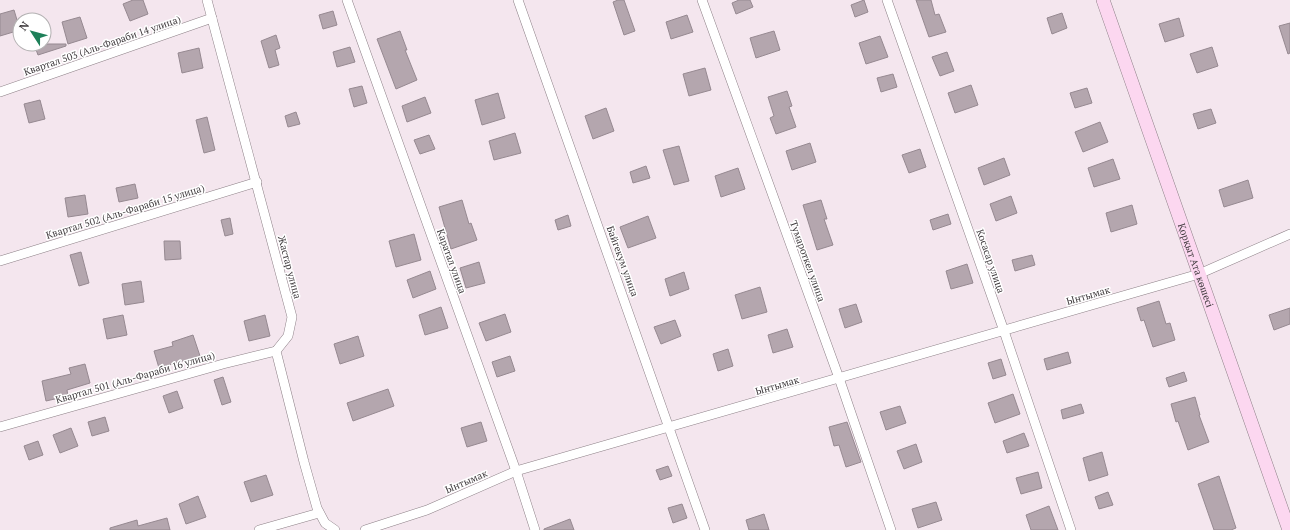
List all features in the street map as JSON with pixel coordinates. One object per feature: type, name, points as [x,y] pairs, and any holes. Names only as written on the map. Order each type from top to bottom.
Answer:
[{"type":"main road","name":"Қорқыт Ата көшесі","points":[[1103,0],[1289,530]]},
{"type":"street","name":"Жастар улица","points":[[207,0],[292,317],[288,336],[276,350]]},
{"type":"street","name":"Каратал улица","points":[[347,0],[516,471],[535,530]]},
{"type":"street","name":"Байгекум улица","points":[[518,0],[706,530]]},
{"type":"street","name":"Тумароткел улица","points":[[702,0],[839,378],[891,530]]},
{"type":"street","name":"Косасар улица","points":[[887,0],[1004,331],[1071,530]]},
{"type":"street","name":"Квартал 503 (Аль-Фараби 14 улица)","points":[[0,92],[212,18]]},
{"type":"street","name":"Квартал 502 (Аль-Фараби 15 улица)","points":[[0,261],[257,182]]},
{"type":"street","name":"Ынтымак","points":[[365,530],[427,510],[516,471],[1199,274],[1290,234]]},
{"type":"street","name":"Квартал 501 (Аль-Фараби 16 улица)","points":[[0,427],[276,350]]},
{"type":"street","points":[[276,350],[304,462],[319,513],[325,523],[335,530]]},
{"type":"street","points":[[259,530],[319,513]]},
{"type":"building","points":[[133,0],[143,0],[148,14],[130,21],[123,4]]},
{"type":"building","points":[[624,0],[635,31],[624,35],[613,2]]},
{"type":"building","points":[[739,0],[750,0],[753,7],[736,14],[732,3]]},
{"type":"building","points":[[864,0],[868,12],[855,17],[851,5]]},
{"type":"building","points":[[916,0],[931,0],[935,15],[939,14],[946,32],[929,37]]},
{"type":"building","points":[[14,10],[15,12],[12,12],[12,32],[0,36],[0,14]]},
{"type":"building","points":[[333,11],[337,25],[323,29],[319,15]]},
{"type":"building","points":[[1062,13],[1067,28],[1052,34],[1047,18]]},
{"type":"building","points":[[687,15],[693,32],[671,39],[666,22]]},
{"type":"building","points":[[80,17],[87,38],[68,44],[62,22]]},
{"type":"building","points":[[1179,18],[1184,36],[1165,42],[1159,24]]},
{"type":"building","points":[[1290,23],[1290,53],[1288,54],[1279,26]]},
{"type":"building","points":[[400,31],[407,50],[405,50],[417,80],[396,89],[377,39]]},
{"type":"building","points":[[774,31],[780,50],[756,58],[750,38]]},
{"type":"building","points":[[276,35],[280,48],[275,50],[279,65],[269,68],[261,41]]},
{"type":"building","points":[[880,36],[888,57],[866,64],[859,43]]},
{"type":"building","points":[[52,44],[66,44],[66,46],[52,50]]},
{"type":"building","points":[[350,47],[355,62],[337,67],[333,52]]},
{"type":"building","points":[[1212,47],[1218,66],[1197,73],[1190,54]]},
{"type":"building","points":[[199,48],[203,68],[182,73],[178,53]]},
{"type":"building","points":[[37,52],[47,52],[38,55]]},
{"type":"building","points":[[947,52],[954,71],[940,76],[932,57]]},
{"type":"building","points":[[705,68],[711,90],[689,96],[683,74]]},
{"type":"building","points":[[893,74],[897,87],[881,92],[877,78]]},
{"type":"building","points":[[971,85],[978,105],[955,113],[948,93]]},
{"type":"building","points":[[362,86],[367,103],[354,107],[349,89]]},
{"type":"building","points":[[1087,88],[1092,103],[1075,108],[1070,93]]},
{"type":"building","points":[[787,91],[792,106],[789,107],[796,127],[776,134],[770,118],[774,116],[768,97]]},
{"type":"building","points":[[498,93],[505,118],[482,125],[475,100]]},
{"type":"building","points":[[425,97],[431,113],[407,122],[402,106]]},
{"type":"building","points":[[40,100],[45,119],[29,123],[24,104]]},
{"type":"building","points":[[606,108],[614,131],[593,139],[585,116]]},
{"type":"building","points":[[1211,109],[1216,123],[1198,129],[1193,114]]},
{"type":"building","points":[[296,112],[300,124],[288,127],[285,116]]},
{"type":"building","points":[[207,117],[215,150],[204,153],[196,120]]},
{"type":"building","points":[[1100,122],[1108,142],[1083,152],[1075,132]]},
{"type":"building","points":[[515,133],[521,153],[494,160],[489,141]]},
{"type":"building","points":[[429,135],[435,149],[420,154],[414,140]]},
{"type":"building","points":[[810,143],[816,162],[792,170],[786,151]]},
{"type":"building","points":[[679,146],[689,181],[674,185],[663,150]]},
{"type":"building","points":[[920,149],[926,167],[909,173],[902,155]]},
{"type":"building","points":[[1004,158],[1010,175],[984,185],[978,168]]},
{"type":"building","points":[[1113,159],[1120,179],[1094,187],[1088,168]]},
{"type":"building","points":[[646,166],[650,178],[633,183],[630,172]]},
{"type":"building","points":[[738,168],[745,189],[721,197],[715,176]]},
{"type":"building","points":[[1248,180],[1253,198],[1224,207],[1219,190]]},
{"type":"building","points":[[135,184],[138,198],[119,202],[116,188]]},
{"type":"building","points":[[85,195],[88,214],[68,217],[65,198]]},
{"type":"building","points":[[1011,196],[1017,213],[996,221],[990,204]]},
{"type":"building","points":[[462,200],[469,224],[471,223],[477,240],[451,249],[439,207]]},
{"type":"building","points":[[821,200],[827,219],[824,219],[833,245],[817,250],[803,205]]},
{"type":"building","points":[[1132,205],[1137,224],[1111,232],[1106,213]]},
{"type":"building","points":[[948,214],[951,224],[933,230],[930,220]]},
{"type":"building","points":[[568,215],[571,226],[558,230],[555,220]]},
{"type":"building","points":[[648,216],[656,238],[628,248],[620,227]]},
{"type":"building","points":[[230,218],[233,234],[225,236],[221,220]]},
{"type":"building","points":[[414,234],[421,260],[396,267],[389,241]]},
{"type":"building","points":[[164,241],[180,241],[181,259],[165,260]]},
{"type":"building","points":[[81,252],[89,283],[79,286],[70,255]]},
{"type":"building","points":[[1032,255],[1035,265],[1015,271],[1012,260]]},
{"type":"building","points":[[479,262],[485,283],[466,288],[460,268]]},
{"type":"building","points":[[967,264],[973,283],[951,289],[946,271]]},
{"type":"building","points":[[430,271],[436,289],[413,298],[407,280]]},
{"type":"building","points":[[684,272],[689,289],[670,296],[665,279]]},
{"type":"building","points":[[141,281],[144,302],[125,305],[122,284]]},
{"type":"building","points":[[760,287],[767,312],[742,319],[735,295]]},
{"type":"building","points":[[1159,301],[1166,324],[1170,323],[1175,340],[1153,347],[1144,320],[1141,321],[1137,308]]},
{"type":"building","points":[[856,304],[862,322],[845,328],[839,309]]},
{"type":"building","points":[[441,307],[448,328],[425,335],[419,315]]},
{"type":"building","points":[[1290,308],[1290,324],[1274,330],[1269,315]]},
{"type":"building","points":[[505,314],[511,332],[486,341],[479,323]]},
{"type":"building","points":[[123,315],[127,335],[107,339],[103,319]]},
{"type":"building","points":[[265,315],[270,336],[249,341],[244,321]]},
{"type":"building","points":[[675,320],[681,336],[661,344],[654,327]]},
{"type":"building","points":[[787,329],[793,347],[773,353],[768,335]]},
{"type":"building","points":[[193,335],[200,356],[159,368],[154,351],[173,346],[172,342]]},
{"type":"building","points":[[358,336],[364,356],[340,364],[334,344]]},
{"type":"building","points":[[728,349],[733,366],[718,371],[713,354]]},
{"type":"building","points":[[1068,352],[1071,363],[1047,370],[1044,359]]},
{"type":"building","points":[[510,356],[515,371],[497,377],[492,362]]},
{"type":"building","points":[[1001,359],[1006,375],[993,379],[988,363]]},
{"type":"building","points":[[85,364],[90,383],[67,390],[68,396],[46,401],[42,381],[71,374],[69,368]]},
{"type":"building","points":[[1184,372],[1187,381],[1169,387],[1166,378]]},
{"type":"building","points":[[223,377],[231,402],[222,405],[214,380]]},
{"type":"building","points":[[388,389],[394,406],[353,421],[347,403]]},
{"type":"building","points":[[177,391],[183,408],[169,413],[163,396]]},
{"type":"building","points":[[1013,394],[1020,414],[995,423],[988,403]]},
{"type":"building","points":[[1195,397],[1199,415],[1209,442],[1188,450],[1178,421],[1176,422],[1171,404]]},
{"type":"building","points":[[1081,404],[1084,413],[1063,419],[1061,410]]},
{"type":"building","points":[[900,406],[906,423],[886,430],[880,412]]},
{"type":"building","points":[[105,417],[109,431],[92,436],[88,422]]},
{"type":"building","points":[[481,422],[487,441],[467,447],[461,428]]},
{"type":"building","points":[[847,422],[861,462],[846,467],[839,445],[834,446],[829,427]]},
{"type":"building","points":[[71,428],[78,446],[60,453],[53,435]]},
{"type":"building","points":[[1024,433],[1029,446],[1007,453],[1003,441]]},
{"type":"building","points":[[38,441],[43,455],[29,460],[24,446]]},
{"type":"building","points":[[916,444],[922,462],[904,469],[897,451]]},
{"type":"building","points":[[1102,452],[1108,475],[1089,481],[1083,458]]},
{"type":"building","points":[[668,466],[672,476],[660,480],[656,470]]},
{"type":"building","points":[[1038,472],[1042,488],[1021,494],[1016,478]]},
{"type":"building","points":[[266,475],[273,495],[251,502],[244,482]]},
{"type":"building","points":[[1219,476],[1236,528],[1231,530],[1214,530],[1198,484]]},
{"type":"building","points":[[1108,492],[1113,505],[1099,509],[1095,497]]},
{"type":"building","points":[[198,496],[206,517],[186,524],[179,504]]},
{"type":"building","points":[[936,502],[942,520],[918,528],[912,509]]},
{"type":"building","points":[[682,504],[687,518],[673,523],[668,508]]},
{"type":"building","points":[[1049,506],[1058,530],[1031,530],[1026,515]]},
{"type":"building","points":[[764,514],[769,530],[749,530],[746,520]]},
{"type":"building","points":[[167,518],[170,530],[110,530],[110,528],[137,520],[138,526]]},
{"type":"building","points":[[570,519],[574,530],[544,530],[544,529]]}]
